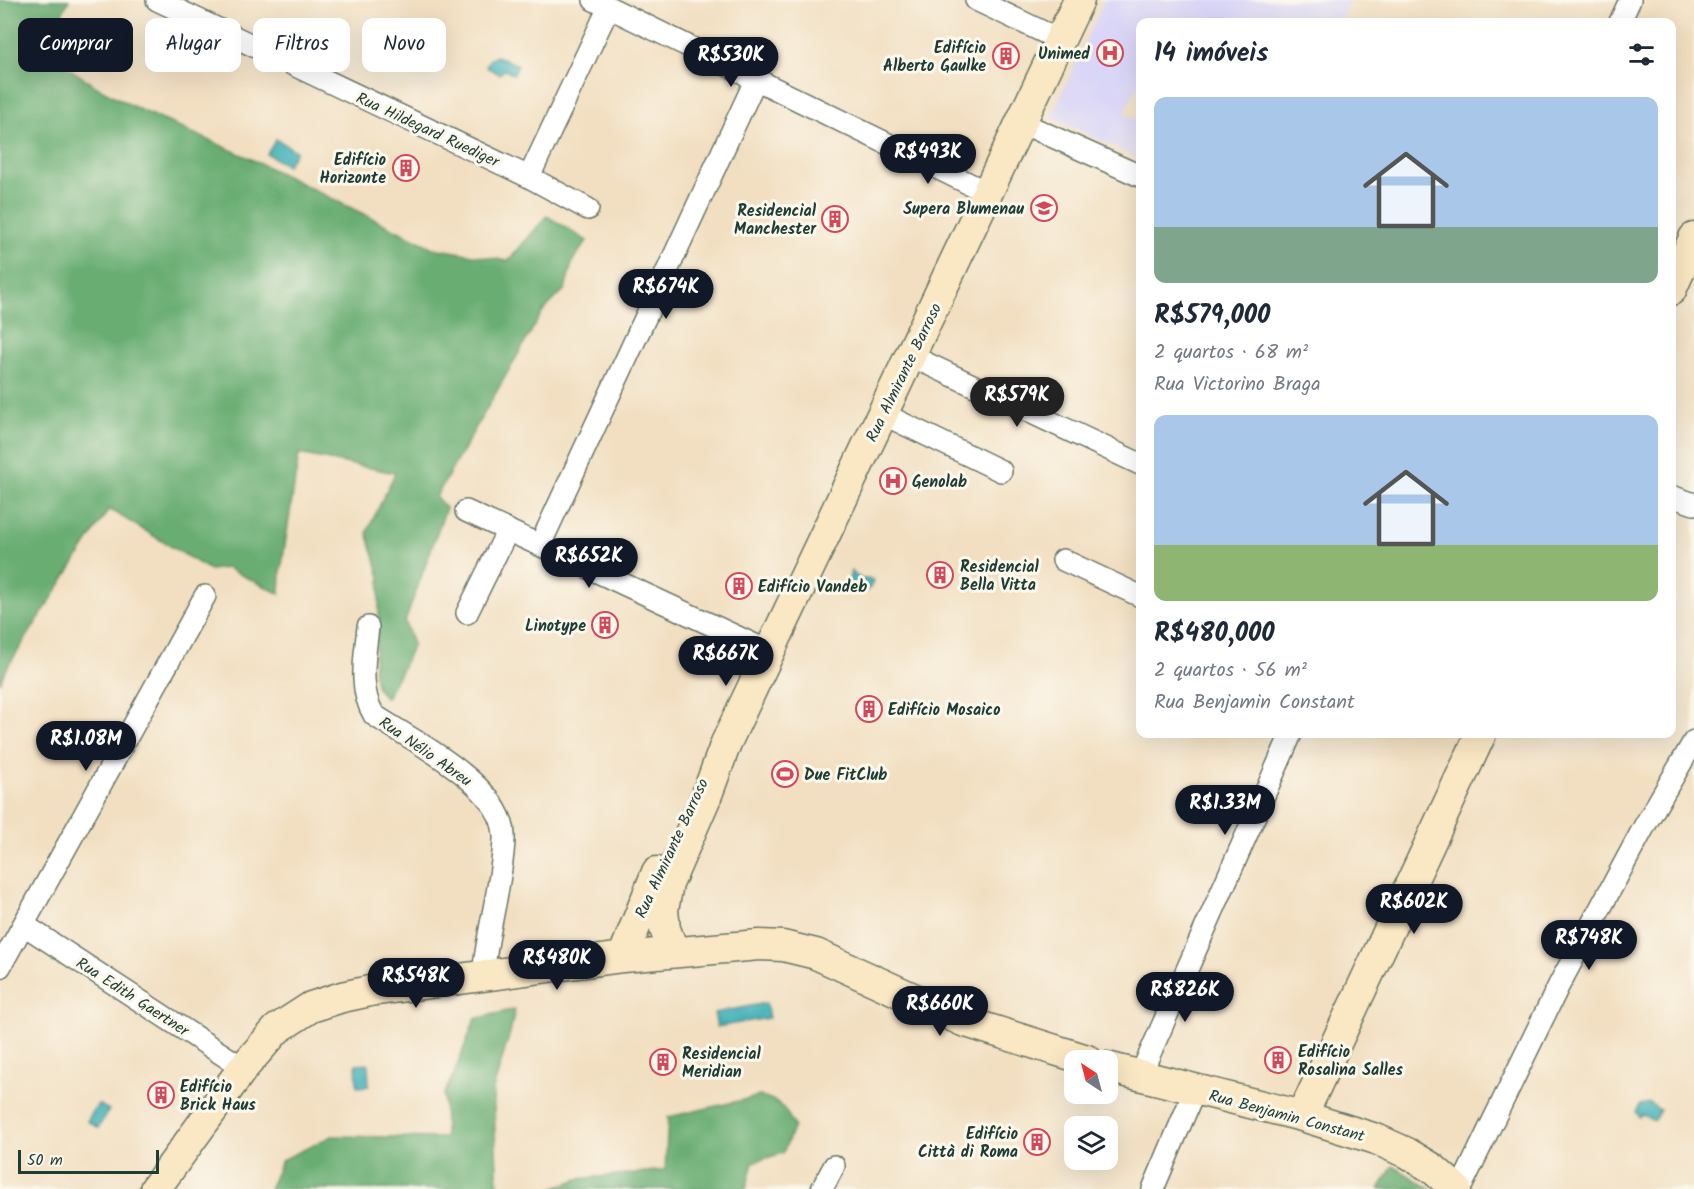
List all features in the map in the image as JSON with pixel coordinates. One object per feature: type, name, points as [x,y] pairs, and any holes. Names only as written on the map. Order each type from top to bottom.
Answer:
[{"type":"main road","name":"Rua Almirante Barroso","points":[[674,952],[665,929],[663,910],[668,884],[706,797],[726,743],[1079,0]]},
{"type":"main road","points":[[1676,279],[1694,238]]},
{"type":"main road","points":[[1302,1116],[1480,738]]},
{"type":"main road","name":"Rua Almirante Barroso","points":[[623,957],[653,880],[694,792],[726,743]]},
{"type":"main road","points":[[155,1189],[243,1068],[277,1029],[304,1011],[325,1002],[370,991],[623,957],[759,945],[783,946],[816,954],[963,1021],[1064,1053]]},
{"type":"main road","name":"Rua Benjamin Constant","points":[[1118,1069],[1302,1116],[1376,1139],[1432,1168],[1458,1189]]},
{"type":"street","name":"Rua Hildegard Ruediger","points":[[157,0],[529,177],[588,209]]},
{"type":"street","points":[[976,0],[1060,40]]},
{"type":"street","points":[[1622,18],[1629,0]]},
{"type":"street","points":[[529,177],[602,4],[988,193]]},
{"type":"street","points":[[540,545],[756,79]]},
{"type":"street","points":[[1022,123],[1136,174]]},
{"type":"street","points":[[911,356],[1136,462]]},
{"type":"street","points":[[883,414],[1001,471]]},
{"type":"street","points":[[1676,498],[1694,504]]},
{"type":"street","points":[[466,510],[770,652]]},
{"type":"street","points":[[467,613],[508,530]]},
{"type":"street","points":[[1063,560],[1136,594]]},
{"type":"street","points":[[0,968],[205,596]]},
{"type":"street","name":"Rua Nélio Abreu","points":[[368,627],[364,677],[367,704],[374,715],[471,780],[491,801],[502,818],[505,838],[486,942],[483,976]]},
{"type":"street","points":[[1140,1076],[1289,738]]},
{"type":"street","points":[[1458,1189],[1559,985],[1645,825],[1689,763],[1694,741]]},
{"type":"street","name":"Rua Edith Gaertner","points":[[24,925],[243,1068]]},
{"type":"street","points":[[1153,1189],[1195,1090]]},
{"type":"street","points":[[822,1189],[834,1166]]},
{"type":"shaded area","name":"Unimed","points":[[1104,0],[1350,0],[1343,18],[1136,18],[1136,91],[1124,114],[1136,119],[1136,157],[1051,117]]},
{"type":"green space","points":[[0,0],[69,0],[60,18],[18,18],[18,72],[75,72],[136,108],[247,157],[433,248],[508,261],[547,216],[587,241],[573,260],[565,289],[543,311],[436,497],[446,508],[405,622],[413,644],[386,698],[377,688],[373,670],[378,628],[380,577],[367,532],[395,473],[299,454],[281,571],[280,594],[227,568],[210,570],[109,509],[5,671],[0,683]]},
{"type":"green space","points":[[515,1009],[493,1090],[498,1189],[269,1189],[282,1160],[332,1136],[445,1138],[444,1094],[475,1019]]},
{"type":"green space","points":[[760,1096],[782,1106],[794,1126],[783,1153],[753,1162],[746,1189],[551,1189],[578,1179],[665,1170],[668,1117]]},
{"type":"green space","points":[[1393,1166],[1431,1189],[1379,1189]]},
{"type":"water","points":[[496,56],[518,65],[514,75],[505,70],[499,74],[486,67],[489,60]]},
{"type":"water","points":[[276,139],[296,151],[287,166],[267,154]]},
{"type":"water","points":[[851,571],[861,579],[871,579],[873,581],[870,588],[864,592],[848,584]]},
{"type":"water","points":[[766,1003],[769,1018],[717,1027],[714,1013]]},
{"type":"water","points":[[368,1063],[369,1086],[357,1087],[356,1064]]},
{"type":"water","points":[[1649,1103],[1660,1110],[1654,1121],[1643,1115],[1639,1117],[1636,1112],[1640,1105]]},
{"type":"water","points":[[98,1104],[109,1110],[98,1128],[87,1121]]},
{"type":"place","name":"Unimed","points":[[1110,53]]},
{"type":"place","name":"Edifício Alberto Gaulke","points":[[1006,56]]},
{"type":"place","name":"Edifício Horizonte","points":[[406,168]]},
{"type":"place","name":"Supera Blumenau","points":[[1044,208]]},
{"type":"place","name":"Residencial Manchester","points":[[835,219]]},
{"type":"place","name":"Genolab","points":[[893,481]]},
{"type":"place","name":"Residencial Bella Vitta","points":[[940,575]]},
{"type":"place","name":"Edifício Vandeb","points":[[739,586]]},
{"type":"place","name":"Linotype","points":[[605,625]]},
{"type":"place","name":"Edifício Mosaico","points":[[869,709]]},
{"type":"place","name":"Due FitClub","points":[[785,774]]},
{"type":"place","name":"Edifício Rosalina Salles","points":[[1278,1060]]},
{"type":"place","name":"Residencial Meridian","points":[[663,1062]]},
{"type":"place","name":"Edifício Brick Haus","points":[[161,1095]]},
{"type":"place","name":"Edifício Città di Roma","points":[[1037,1142]]}]
